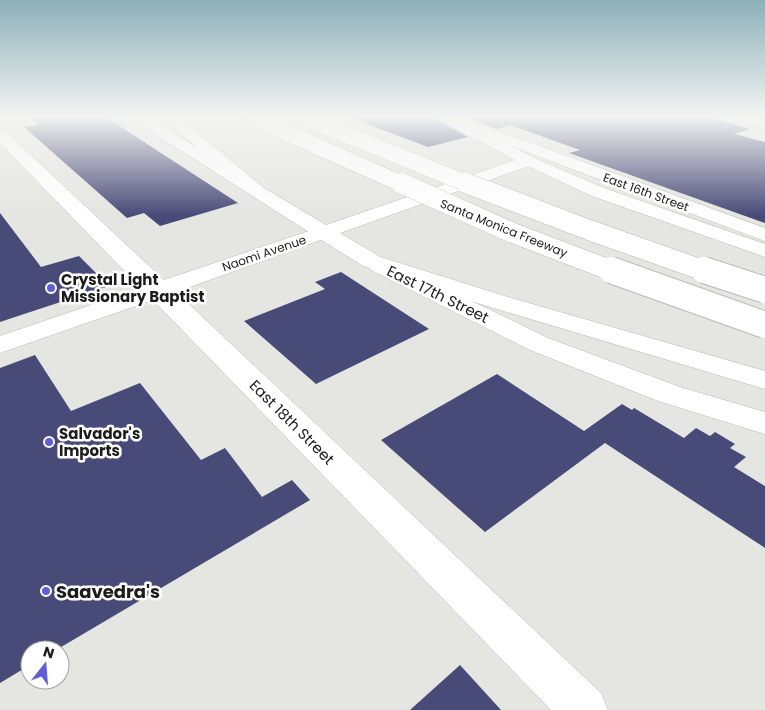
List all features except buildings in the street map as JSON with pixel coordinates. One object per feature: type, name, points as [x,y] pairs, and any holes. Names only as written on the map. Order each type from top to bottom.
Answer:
[{"type":"main road","name":"East 18th Street","points":[[15,149],[584,710]]},
{"type":"main road","name":"East 17th Street","points":[[188,149],[370,261],[539,344],[670,394],[765,423]]},
{"type":"main road","points":[[207,149],[258,192]]},
{"type":"main road","name":"Santa Monica Freeway","points":[[322,149],[512,233],[663,290],[765,325]]},
{"type":"main road","name":"Santa Monica Freeway","points":[[382,149],[538,213],[765,290]]},
{"type":"main road","points":[[505,149],[598,192],[765,251]]},
{"type":"main road","name":"East 16th Street","points":[[533,149],[765,235]]},
{"type":"main road","name":"Naomi Avenue","points":[[0,345],[529,161]]},
{"type":"main road","points":[[370,261],[500,302],[765,380]]},
{"type":"place","name":"Crystal Light Missionary Baptist","points":[[51,288]]},
{"type":"place","name":"Salvador's Imports","points":[[49,442]]},
{"type":"place","name":"Saavedra's","points":[[46,591]]}]
